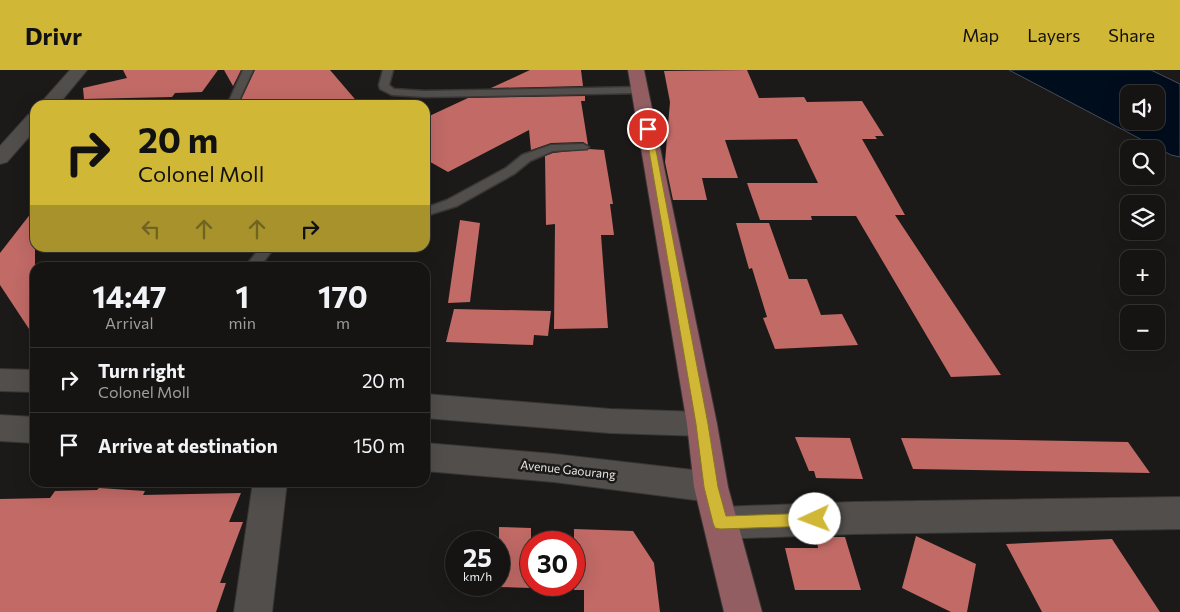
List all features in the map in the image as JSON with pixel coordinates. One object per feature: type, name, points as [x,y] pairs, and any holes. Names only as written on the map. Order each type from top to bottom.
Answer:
[{"type":"main road","points":[[638,80],[702,424],[711,487],[743,612]]},
{"type":"street","points":[[52,100],[79,70]]},
{"type":"street","points":[[0,158],[30,125]]},
{"type":"street","points":[[0,380],[30,381]]},
{"type":"street","points":[[430,406],[610,421],[702,424]]},
{"type":"street","points":[[0,428],[30,430]]},
{"type":"street","name":"Avenue Gaourang","points":[[430,456],[563,469],[711,487]]},
{"type":"street","points":[[253,612],[269,487]]},
{"type":"street","points":[[720,523],[853,518],[1180,513]]},
{"type":"lane","points":[[234,100],[248,70]]},
{"type":"lane","points":[[388,70],[384,85],[385,89],[392,92],[425,94],[638,80]]},
{"type":"lane","points":[[430,210],[452,203],[510,171],[526,158],[551,148],[583,147]]},
{"type":"lane","points":[[256,262],[264,252]]},
{"type":"water","points":[[1009,70],[1151,70],[1180,84],[1180,157],[1165,152],[1165,140],[1142,140],[1123,130],[1165,130],[1165,85],[1120,85],[1120,128]]},
{"type":"building","points":[[123,70],[218,70],[202,92],[175,93],[172,97],[84,99],[83,88],[127,78]]},
{"type":"building","points":[[224,70],[241,70],[233,86]]},
{"type":"building","points":[[255,70],[330,70],[356,100],[241,100]]},
{"type":"building","points":[[530,70],[581,70],[583,86],[491,88]]},
{"type":"building","points":[[747,70],[759,98],[804,97],[807,102],[862,101],[884,136],[875,136],[877,139],[862,139],[905,215],[895,215],[1001,375],[951,377],[856,216],[811,216],[812,220],[760,220],[747,183],[818,183],[797,139],[725,140],[738,178],[702,178],[707,200],[673,200],[665,162],[670,102],[664,71]]},
{"type":"building","points":[[585,96],[585,101],[581,101],[588,145],[583,142],[551,143],[531,150],[529,130],[448,172],[430,162],[430,116],[468,98]]},
{"type":"building","points":[[589,149],[604,150],[613,204],[610,204],[614,235],[601,235],[608,328],[554,329],[555,224],[546,225],[545,156],[553,153]]},
{"type":"building","points":[[30,214],[30,252],[35,252],[35,262],[30,262],[30,330],[0,285],[0,253]]},
{"type":"building","points":[[460,220],[480,223],[470,302],[448,303]]},
{"type":"building","points":[[736,223],[769,223],[789,279],[807,279],[821,315],[842,314],[858,345],[775,349],[763,318],[767,317],[752,268],[749,269]]},
{"type":"building","points":[[454,309],[551,311],[548,336],[534,335],[533,345],[446,342]]},
{"type":"building","points":[[795,437],[850,438],[863,479],[816,478],[814,471],[809,471]]},
{"type":"building","points":[[901,438],[1128,442],[1150,473],[913,469]]},
{"type":"building","points":[[99,488],[145,491],[143,495],[241,493],[229,522],[243,522],[220,583],[226,583],[216,612],[0,612],[0,499],[50,498],[55,491],[97,490]]},
{"type":"building","points":[[499,527],[531,528],[531,531],[520,531],[520,588],[510,587],[510,531],[499,531]]},
{"type":"building","points":[[574,529],[633,531],[654,563],[660,612],[584,612],[585,531],[574,531]]},
{"type":"building","points":[[916,536],[976,564],[967,612],[951,612],[902,588]]},
{"type":"building","points":[[816,537],[845,537],[861,590],[795,590],[785,548],[818,548]]},
{"type":"building","points":[[1112,539],[1160,612],[1042,612],[1006,544]]},
{"type":"route","points":[[648,129],[702,424],[711,487],[720,523],[815,519]]}]
